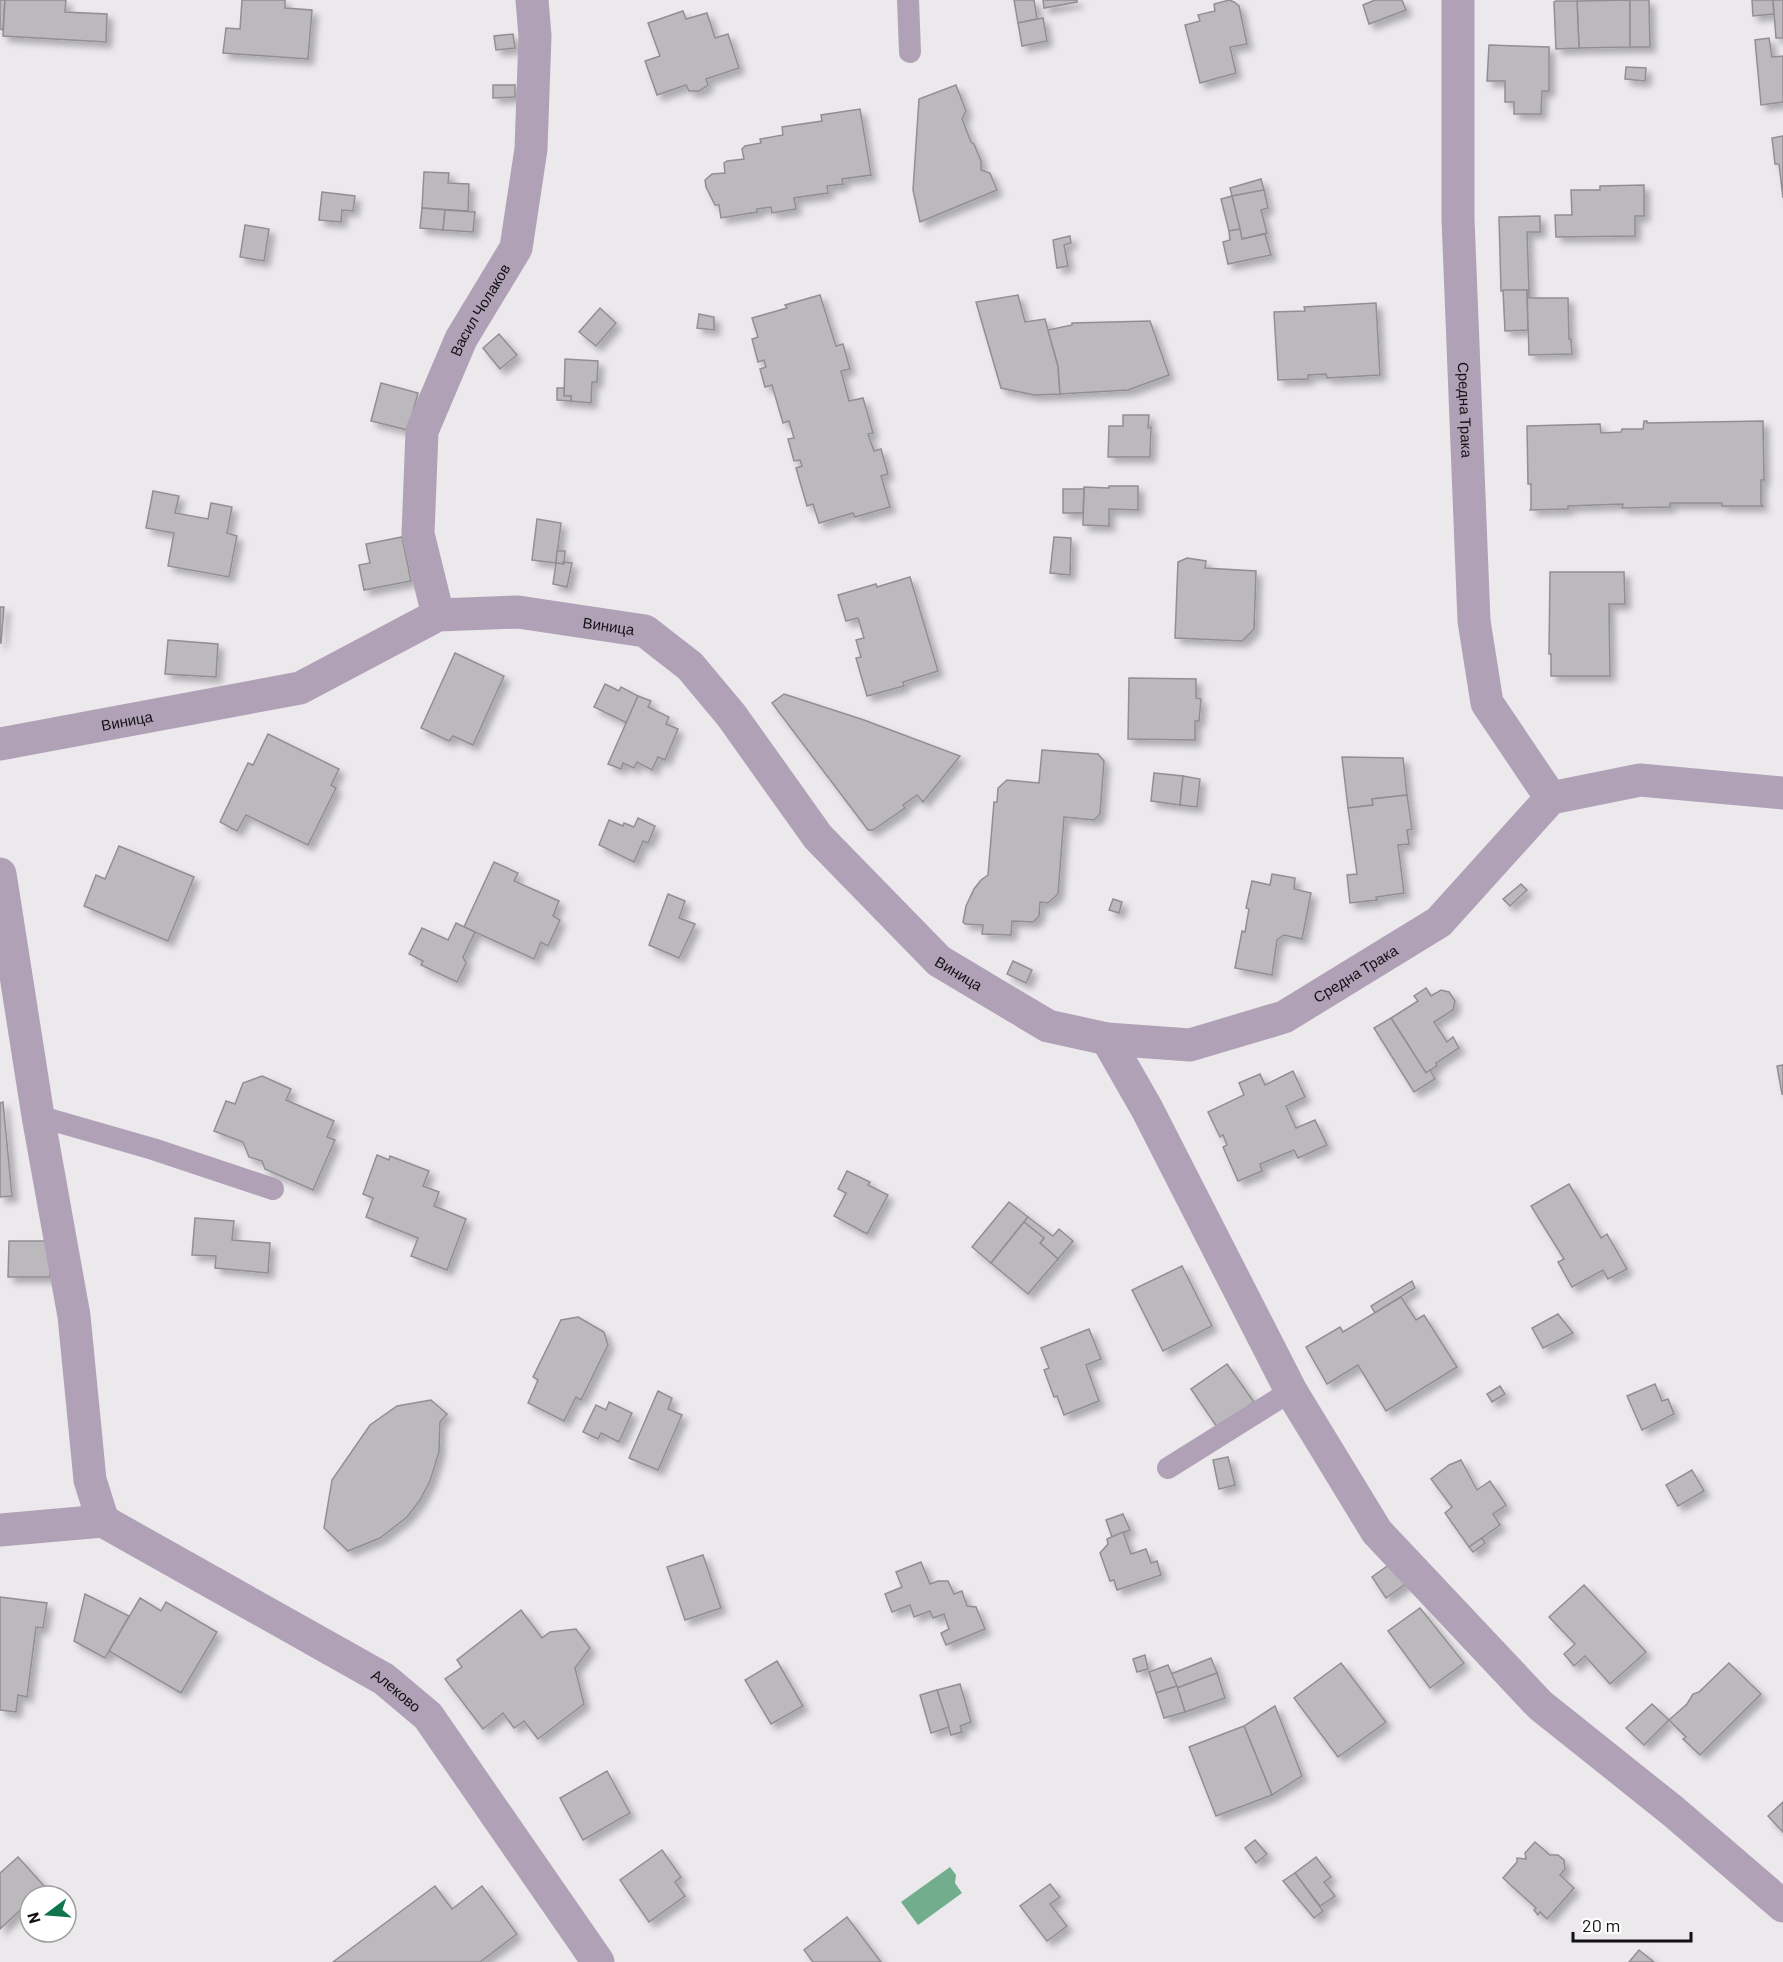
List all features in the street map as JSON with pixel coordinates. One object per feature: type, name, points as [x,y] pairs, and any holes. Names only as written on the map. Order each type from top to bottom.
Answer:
[{"type":"street","name":"Васил Чолаков","points":[[438,615],[418,534],[422,431],[460,339],[516,248],[531,149],[535,36],[532,0]]},
{"type":"street","name":"Средна Трака","points":[[1107,1039],[1190,1045],[1284,1017],[1439,922],[1551,798],[1487,703],[1474,621],[1458,219],[1458,0]]},
{"type":"street","name":"Виница","points":[[0,744],[300,688],[438,615],[518,612],[645,631],[690,666],[731,715],[818,837],[939,962],[1048,1026],[1107,1039]]},
{"type":"street","points":[[1551,798],[1640,780],[1783,793]]},
{"type":"street","points":[[0,874],[38,1116],[74,1316],[90,1480],[103,1521],[0,1530]]},
{"type":"street","points":[[1107,1039],[1147,1109],[1291,1391],[1377,1532],[1540,1705],[1674,1812],[1783,1906]]},
{"type":"street","name":"Алеково","points":[[103,1521],[384,1679],[428,1716],[598,1962]]},
{"type":"lane","points":[[908,0],[910,51]]},
{"type":"lane","points":[[38,1116],[153,1149],[273,1189]]},
{"type":"lane","points":[[1168,1468],[1291,1391]]},
{"type":"shaded area","points":[[950,1867],[956,1875],[955,1883],[962,1893],[918,1925],[901,1902]]},
{"type":"building","points":[[0,0],[5,0],[3,30],[0,29]]},
{"type":"building","points":[[5,0],[66,0],[65,12],[107,14],[106,42],[3,36]]},
{"type":"building","points":[[242,0],[285,0],[285,8],[312,10],[308,59],[223,53],[226,28],[240,29]]},
{"type":"building","points":[[1014,0],[1034,0],[1037,19],[1018,23]]},
{"type":"building","points":[[1043,0],[1077,0],[1077,2],[1044,8]]},
{"type":"building","points":[[1229,0],[1239,6],[1247,44],[1230,47],[1236,73],[1200,83],[1185,25],[1200,21],[1198,15],[1215,11],[1214,4]]},
{"type":"building","points":[[1375,0],[1402,0],[1406,10],[1369,24],[1363,5]]},
{"type":"building","points":[[1630,0],[1630,47],[1579,48],[1577,1]]},
{"type":"building","points":[[1630,0],[1649,0],[1650,47],[1630,47]]},
{"type":"building","points":[[1752,0],[1773,0],[1774,14],[1753,16]]},
{"type":"building","points":[[1773,0],[1783,0],[1783,38],[1776,38]]},
{"type":"building","points":[[1577,1],[1579,48],[1556,49],[1554,2]]},
{"type":"building","points":[[683,11],[686,19],[707,13],[715,38],[728,34],[739,68],[706,79],[708,85],[699,91],[689,91],[686,85],[657,95],[645,61],[660,56],[648,23]]},
{"type":"building","points":[[1043,18],[1047,41],[1022,46],[1018,23]]},
{"type":"building","points":[[513,34],[515,48],[496,50],[494,36]]},
{"type":"building","points":[[1769,38],[1772,57],[1783,56],[1783,102],[1761,105],[1755,40]]},
{"type":"building","points":[[1489,45],[1549,47],[1549,91],[1542,91],[1541,114],[1514,114],[1514,102],[1505,102],[1505,81],[1487,81]]},
{"type":"building","points":[[1626,67],[1646,68],[1645,81],[1625,79]]},
{"type":"building","points":[[493,85],[515,85],[515,97],[493,98]]},
{"type":"building","points":[[956,85],[966,111],[962,119],[981,161],[981,170],[990,173],[997,190],[920,222],[913,190],[919,99]]},
{"type":"building","points":[[860,109],[871,175],[842,179],[843,184],[827,186],[828,193],[794,198],[796,209],[772,213],[771,207],[757,209],[757,212],[721,218],[719,205],[715,205],[705,180],[712,174],[725,173],[724,163],[727,161],[744,159],[742,149],[745,146],[761,143],[760,139],[783,135],[782,127],[822,121],[821,115]]},
{"type":"building","points":[[1783,136],[1783,198],[1779,164],[1775,164],[1772,138]]},
{"type":"building","points":[[424,172],[449,173],[448,183],[469,184],[468,211],[422,208]]},
{"type":"building","points":[[1261,179],[1264,190],[1232,196],[1230,188]]},
{"type":"building","points":[[1644,185],[1644,216],[1635,216],[1635,236],[1556,237],[1555,215],[1572,215],[1571,190],[1600,190],[1600,186]]},
{"type":"building","points":[[1264,190],[1268,208],[1261,210],[1267,233],[1242,239],[1232,196]]},
{"type":"building","points":[[322,192],[355,196],[353,211],[342,210],[341,222],[319,220]]},
{"type":"building","points":[[1232,196],[1240,229],[1229,231],[1221,199]]},
{"type":"building","points":[[422,208],[445,210],[443,230],[420,228]]},
{"type":"building","points":[[445,210],[475,212],[473,232],[443,230]]},
{"type":"building","points":[[1540,216],[1540,232],[1527,232],[1529,290],[1501,291],[1499,217]]},
{"type":"building","points":[[245,225],[269,229],[264,261],[240,257]]},
{"type":"building","points":[[1240,229],[1242,239],[1265,234],[1271,255],[1228,264],[1223,242],[1230,240],[1229,231]]},
{"type":"building","points":[[1070,236],[1071,243],[1064,245],[1068,266],[1057,268],[1053,240]]},
{"type":"building","points":[[1503,290],[1527,290],[1528,330],[1505,331]]},
{"type":"building","points":[[1527,290],[1529,290],[1529,298],[1568,298],[1569,339],[1571,339],[1572,354],[1529,355]]},
{"type":"building","points":[[820,295],[836,346],[843,344],[850,369],[841,371],[849,401],[863,398],[873,433],[868,434],[874,451],[881,449],[888,474],[881,476],[890,507],[855,517],[853,513],[819,523],[813,504],[807,506],[796,468],[802,466],[800,460],[794,461],[788,439],[794,438],[789,421],[783,423],[772,385],[765,387],[760,369],[766,367],[764,360],[758,362],[752,339],[758,337],[752,318]]},
{"type":"building","points":[[1018,295],[1025,322],[1045,319],[1058,366],[1060,394],[1034,395],[1001,388],[976,302]]},
{"type":"building","points":[[1376,303],[1380,375],[1327,378],[1326,374],[1308,375],[1308,379],[1278,380],[1274,312],[1305,311],[1304,307]]},
{"type":"building","points":[[600,308],[616,323],[596,346],[579,332]]},
{"type":"building","points":[[699,314],[714,317],[714,330],[697,328]]},
{"type":"building","points":[[1150,321],[1169,375],[1128,390],[1060,394],[1058,366],[1048,330],[1072,325],[1072,323]]},
{"type":"building","points":[[499,334],[517,355],[500,369],[483,348]]},
{"type":"building","points":[[565,359],[598,361],[597,382],[592,382],[591,403],[571,401],[571,396],[564,396]]},
{"type":"building","points":[[381,383],[418,393],[408,430],[371,421]]},
{"type":"building","points":[[557,388],[564,388],[564,396],[571,396],[571,401],[557,400]]},
{"type":"building","points":[[1123,415],[1149,415],[1150,457],[1108,457],[1109,426],[1123,426]]},
{"type":"building","points":[[1644,421],[1647,423],[1763,421],[1764,480],[1761,480],[1761,504],[1763,506],[1670,503],[1670,507],[1622,508],[1623,504],[1530,510],[1531,484],[1528,484],[1527,426],[1600,424],[1601,433],[1621,432],[1622,429],[1643,429]]},
{"type":"building","points":[[1109,486],[1138,486],[1138,510],[1109,509],[1109,526],[1083,525],[1084,487],[1109,488]]},
{"type":"building","points":[[1063,489],[1084,489],[1083,513],[1063,513]]},
{"type":"building","points":[[153,491],[179,496],[175,513],[208,519],[211,503],[232,507],[227,533],[237,536],[229,577],[168,566],[174,533],[146,528]]},
{"type":"building","points":[[537,519],[561,523],[556,563],[532,560]]},
{"type":"building","points":[[402,537],[411,581],[364,590],[359,565],[370,563],[366,544]]},
{"type":"building","points":[[1054,537],[1071,538],[1070,575],[1050,573]]},
{"type":"building","points":[[557,551],[565,551],[564,564],[556,563]]},
{"type":"building","points":[[1187,558],[1206,561],[1205,568],[1256,571],[1254,629],[1242,641],[1175,638],[1178,562]]},
{"type":"building","points":[[563,562],[572,563],[567,587],[553,584],[556,563],[564,564]]},
{"type":"building","points":[[1550,572],[1624,572],[1625,604],[1609,604],[1610,676],[1551,676]]},
{"type":"building","points":[[910,577],[938,671],[903,682],[904,686],[867,696],[856,658],[861,657],[856,640],[864,638],[858,618],[846,621],[838,595]]},
{"type":"building","points":[[0,607],[4,607],[1,643],[0,643]]},
{"type":"building","points":[[168,640],[218,644],[216,677],[165,674]]},
{"type":"building","points":[[455,653],[504,676],[473,745],[453,736],[449,741],[421,728]]},
{"type":"building","points":[[1129,678],[1196,679],[1196,698],[1201,699],[1199,721],[1195,721],[1195,740],[1128,739]]},
{"type":"building","points":[[605,684],[619,691],[621,687],[638,696],[627,723],[594,707]]},
{"type":"building","points":[[784,694],[864,720],[960,756],[923,802],[917,795],[903,805],[905,808],[873,830],[868,830],[772,703]]},
{"type":"building","points":[[638,696],[651,701],[648,707],[669,717],[666,724],[678,729],[665,760],[658,757],[652,770],[637,762],[634,768],[623,763],[621,769],[608,764]]},
{"type":"building","points":[[268,734],[339,769],[331,785],[336,788],[308,845],[246,815],[237,831],[220,822],[248,763],[253,765]]},
{"type":"building","points":[[1042,750],[1098,754],[1104,761],[1100,814],[1094,820],[1064,817],[1058,894],[1048,903],[1040,902],[1039,916],[1033,922],[1012,921],[1011,935],[982,934],[983,925],[963,922],[966,906],[974,889],[988,875],[994,802],[997,802],[998,788],[1007,780],[1039,783]]},
{"type":"building","points":[[1342,757],[1403,758],[1407,795],[1372,799],[1373,805],[1348,808]]},
{"type":"building","points":[[1154,773],[1183,776],[1180,805],[1151,801]]},
{"type":"building","points":[[1183,776],[1200,779],[1197,807],[1180,805]]},
{"type":"building","points":[[1407,795],[1412,829],[1407,830],[1409,844],[1398,845],[1404,893],[1376,897],[1377,900],[1350,903],[1347,875],[1357,874],[1348,808],[1373,805],[1372,799]]},
{"type":"building","points":[[638,818],[655,826],[648,843],[643,841],[634,862],[599,845],[609,820],[623,826],[624,823],[634,827]]},
{"type":"building","points":[[119,846],[194,877],[168,941],[84,906],[96,875],[105,879]]},
{"type":"building","points":[[494,862],[518,873],[514,881],[559,901],[553,916],[560,920],[548,946],[541,942],[534,959],[464,927]]},
{"type":"building","points":[[1272,874],[1295,878],[1294,889],[1311,893],[1302,939],[1284,935],[1277,940],[1272,975],[1235,968],[1242,931],[1245,932],[1249,909],[1246,908],[1252,881],[1270,885]]},
{"type":"building","points":[[1521,884],[1527,890],[1510,906],[1503,899]]},
{"type":"building","points":[[668,894],[685,901],[679,918],[695,924],[679,958],[649,945]]},
{"type":"building","points":[[1113,899],[1122,902],[1119,913],[1109,910]]},
{"type":"building","points":[[456,923],[475,932],[463,957],[466,963],[457,982],[421,965],[423,961],[409,954],[422,928],[448,940]]},
{"type":"building","points":[[1013,961],[1032,970],[1026,983],[1007,974]]},
{"type":"building","points":[[1426,988],[1431,996],[1441,990],[1449,992],[1455,1001],[1453,1010],[1434,1022],[1447,1042],[1453,1037],[1459,1048],[1436,1063],[1437,1066],[1426,1073],[1391,1018],[1418,1001],[1414,996]]},
{"type":"building","points":[[1391,1018],[1426,1073],[1430,1070],[1435,1079],[1414,1092],[1374,1028]]},
{"type":"building","points":[[1783,1065],[1783,1094],[1782,1094],[1777,1066]]},
{"type":"building","points":[[1293,1071],[1305,1097],[1286,1106],[1296,1128],[1315,1120],[1327,1145],[1298,1158],[1294,1150],[1260,1164],[1262,1171],[1238,1181],[1223,1147],[1227,1145],[1223,1135],[1220,1137],[1208,1112],[1244,1095],[1239,1083],[1260,1074],[1265,1085]]},
{"type":"building","points":[[262,1076],[291,1089],[286,1100],[334,1121],[327,1137],[335,1140],[313,1190],[265,1169],[262,1161],[249,1157],[243,1142],[214,1131],[226,1101],[235,1104],[243,1083]]},
{"type":"building","points":[[3,1102],[12,1196],[0,1197],[0,1103]]},
{"type":"building","points":[[377,1155],[389,1160],[390,1156],[429,1171],[423,1186],[439,1192],[434,1206],[466,1219],[447,1270],[411,1256],[418,1238],[366,1217],[373,1198],[363,1194]]},
{"type":"building","points":[[847,1171],[870,1182],[868,1185],[888,1195],[867,1234],[834,1216],[846,1193],[838,1189]]},
{"type":"building","points":[[1569,1184],[1601,1238],[1607,1234],[1627,1269],[1608,1279],[1603,1270],[1572,1287],[1558,1262],[1564,1259],[1531,1206]]},
{"type":"building","points":[[1009,1202],[1028,1217],[991,1263],[972,1247]]},
{"type":"building","points":[[1028,1217],[1053,1236],[1059,1229],[1073,1241],[1058,1259],[1040,1243],[1044,1238],[1024,1222]]},
{"type":"building","points":[[195,1218],[234,1221],[232,1240],[270,1243],[268,1273],[215,1268],[216,1256],[192,1255]]},
{"type":"building","points":[[1024,1222],[1044,1238],[1040,1243],[1058,1259],[1028,1294],[991,1263]]},
{"type":"building","points":[[9,1241],[50,1241],[50,1277],[8,1277]]},
{"type":"building","points":[[1182,1266],[1212,1326],[1163,1351],[1132,1290]]},
{"type":"building","points":[[1412,1281],[1415,1288],[1375,1313],[1371,1306]]},
{"type":"building","points":[[1401,1297],[1416,1320],[1424,1315],[1457,1367],[1386,1411],[1358,1365],[1327,1384],[1306,1347],[1340,1327],[1343,1332]]},
{"type":"building","points":[[1558,1314],[1573,1333],[1543,1348],[1532,1328]]},
{"type":"building","points":[[578,1317],[604,1332],[608,1345],[581,1400],[576,1397],[564,1421],[528,1403],[538,1380],[533,1377],[561,1320]]},
{"type":"building","points":[[1089,1329],[1101,1359],[1086,1365],[1099,1401],[1064,1415],[1057,1396],[1054,1397],[1044,1370],[1049,1368],[1041,1348]]},
{"type":"building","points":[[1227,1364],[1254,1402],[1217,1427],[1191,1389]]},
{"type":"building","points":[[1655,1384],[1662,1401],[1668,1399],[1674,1414],[1642,1430],[1627,1396]]},
{"type":"building","points":[[1500,1386],[1505,1394],[1492,1402],[1487,1394]]},
{"type":"building","points":[[658,1391],[672,1398],[668,1409],[682,1415],[658,1470],[629,1458]]},
{"type":"building","points":[[431,1400],[447,1414],[440,1422],[439,1452],[430,1481],[420,1500],[407,1517],[380,1538],[348,1551],[324,1528],[332,1480],[370,1425],[397,1406]]},
{"type":"building","points":[[609,1402],[632,1413],[619,1442],[601,1433],[598,1439],[583,1432],[596,1405],[606,1410]]},
{"type":"building","points":[[1228,1457],[1235,1485],[1219,1489],[1213,1460]]},
{"type":"building","points":[[1461,1460],[1477,1490],[1490,1481],[1506,1505],[1493,1514],[1500,1525],[1469,1547],[1445,1513],[1452,1507],[1431,1479],[1449,1465]]},
{"type":"building","points":[[1692,1470],[1704,1491],[1678,1506],[1666,1485]]},
{"type":"building","points":[[1123,1514],[1130,1530],[1112,1537],[1106,1520]]},
{"type":"building","points":[[1123,1532],[1131,1554],[1146,1549],[1151,1563],[1157,1561],[1161,1575],[1117,1590],[1114,1580],[1110,1581],[1100,1553],[1108,1544],[1107,1539]]},
{"type":"building","points":[[1482,1538],[1485,1543],[1473,1552],[1469,1547]]},
{"type":"building","points":[[703,1555],[721,1608],[685,1620],[667,1567]]},
{"type":"building","points":[[1397,1559],[1411,1580],[1386,1598],[1372,1577]]},
{"type":"building","points":[[921,1562],[930,1584],[948,1581],[954,1594],[962,1591],[967,1606],[976,1607],[985,1629],[946,1645],[941,1633],[949,1629],[944,1614],[933,1618],[930,1611],[914,1617],[910,1605],[892,1612],[885,1594],[902,1587],[896,1572]]},
{"type":"building","points":[[1584,1585],[1646,1652],[1610,1684],[1585,1656],[1574,1666],[1564,1654],[1575,1644],[1549,1617]]},
{"type":"building","points":[[85,1594],[129,1616],[105,1658],[74,1641]]},
{"type":"building","points":[[0,1597],[47,1603],[43,1628],[36,1627],[27,1697],[18,1695],[16,1712],[0,1710]]},
{"type":"building","points":[[140,1598],[161,1611],[166,1602],[217,1632],[181,1693],[109,1651]]},
{"type":"building","points":[[1420,1608],[1464,1663],[1430,1688],[1388,1631]]},
{"type":"building","points":[[521,1610],[542,1638],[550,1632],[576,1629],[590,1648],[575,1668],[584,1704],[538,1739],[524,1721],[514,1728],[503,1713],[483,1729],[445,1679],[462,1667],[457,1660]]},
{"type":"building","points":[[1145,1655],[1148,1669],[1137,1672],[1133,1659]]},
{"type":"building","points":[[1211,1658],[1217,1673],[1177,1688],[1171,1674]]},
{"type":"building","points":[[777,1661],[803,1706],[771,1724],[745,1680]]},
{"type":"building","points":[[1341,1663],[1386,1722],[1338,1757],[1294,1698]]},
{"type":"building","points":[[1729,1663],[1761,1694],[1700,1755],[1683,1739],[1686,1737],[1669,1720],[1687,1704],[1693,1694],[1699,1692]]},
{"type":"building","points":[[1168,1665],[1177,1686],[1156,1693],[1149,1672]]},
{"type":"building","points":[[1217,1673],[1225,1698],[1185,1712],[1177,1688]]},
{"type":"building","points":[[960,1684],[971,1722],[960,1726],[962,1732],[951,1735],[937,1690]]},
{"type":"building","points":[[1177,1686],[1185,1712],[1164,1718],[1156,1693]]},
{"type":"building","points":[[937,1690],[949,1727],[931,1733],[920,1695]]},
{"type":"building","points":[[1652,1704],[1669,1720],[1644,1745],[1626,1728]]},
{"type":"building","points":[[1275,1706],[1302,1776],[1272,1795],[1244,1726]]},
{"type":"building","points":[[1244,1726],[1272,1795],[1216,1816],[1189,1747]]},
{"type":"building","points":[[607,1771],[630,1813],[583,1840],[560,1798]]},
{"type":"building","points":[[1783,1802],[1783,1832],[1768,1816]]},
{"type":"building","points":[[1255,1840],[1267,1854],[1256,1863],[1245,1848]]},
{"type":"building","points":[[1535,1842],[1550,1855],[1558,1855],[1564,1860],[1565,1869],[1560,1875],[1574,1888],[1547,1919],[1540,1912],[1538,1915],[1534,1910],[1536,1908],[1503,1878],[1517,1862],[1517,1858],[1526,1859],[1525,1853]]},
{"type":"building","points":[[662,1850],[681,1877],[675,1882],[685,1896],[649,1922],[620,1880]]},
{"type":"building","points":[[18,1857],[42,1884],[18,1884],[18,1912],[0,1929],[0,1873]]},
{"type":"building","points":[[1316,1857],[1331,1877],[1324,1882],[1335,1896],[1320,1906],[1295,1873]]},
{"type":"building","points":[[1295,1873],[1323,1911],[1314,1918],[1283,1881]]},
{"type":"building","points":[[1050,1884],[1060,1897],[1050,1904],[1067,1926],[1047,1941],[1020,1906]]},
{"type":"building","points":[[435,1886],[452,1909],[482,1886],[517,1934],[480,1962],[333,1962]]},
{"type":"building","points":[[847,1917],[881,1962],[813,1962],[804,1950]]},
{"type":"building","points":[[1639,1950],[1654,1962],[1629,1962]]}]
